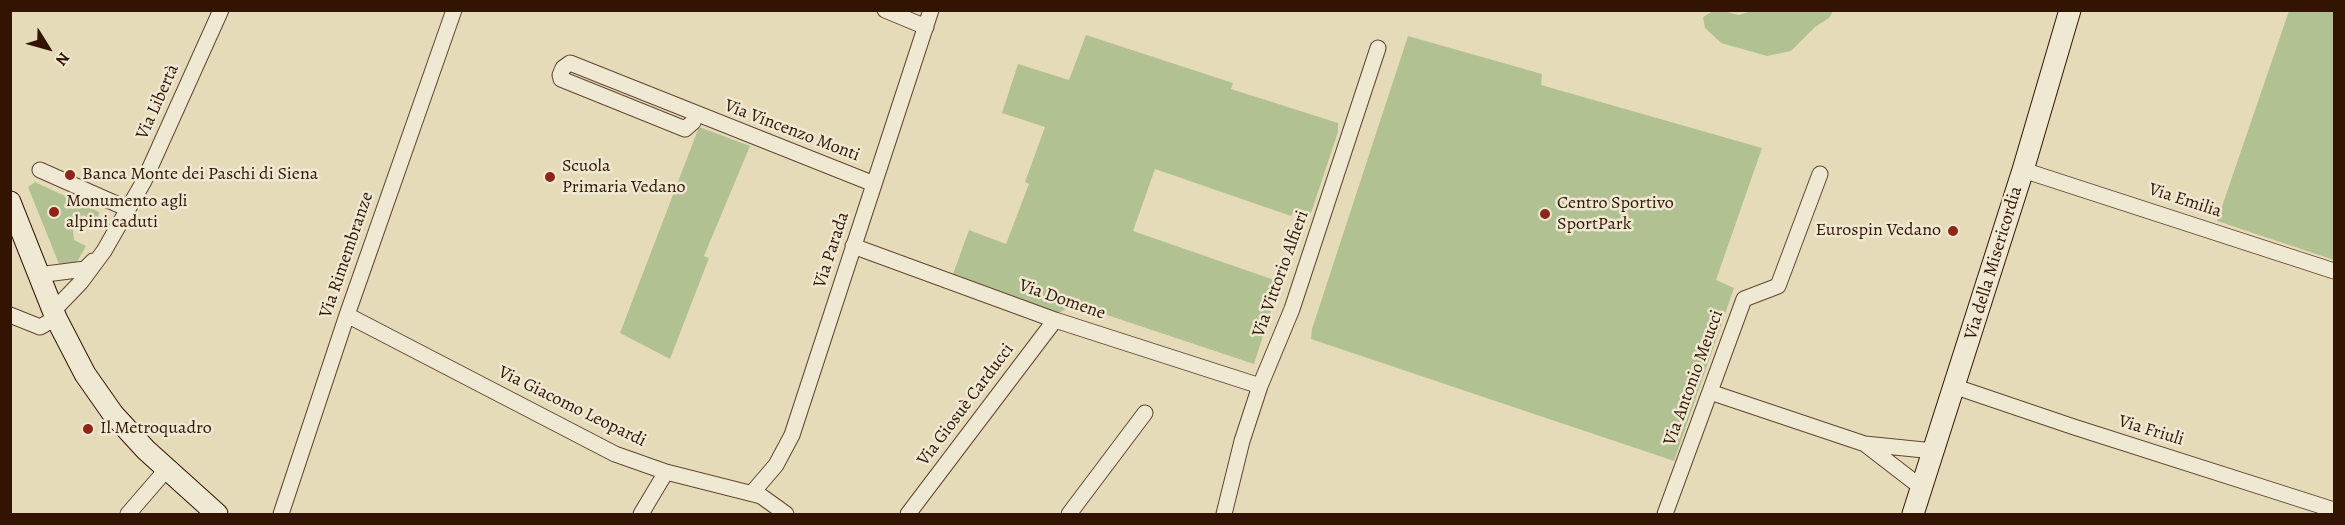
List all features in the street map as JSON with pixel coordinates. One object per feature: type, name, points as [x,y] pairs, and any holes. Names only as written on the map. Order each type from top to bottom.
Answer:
[{"type":"street","name":"Via Libertà","points":[[54,314],[104,251],[144,181],[221,10]]},
{"type":"street","name":"Via Rimembranze","points":[[281,514],[347,315],[454,10]]},
{"type":"street","points":[[885,10],[926,27]]},
{"type":"street","name":"Via Parada","points":[[752,493],[776,465],[792,435],[931,10]]},
{"type":"street","name":"Via della Misericordia","points":[[1913,514],[1956,387],[2070,10]]},
{"type":"street","name":"Via Vittorio Alfieri","points":[[1224,514],[1242,441],[1260,386],[1292,309],[1378,48]]},
{"type":"street","name":"Via Vincenzo Monti","points":[[696,114],[693,122],[685,129],[561,79],[563,68],[570,63],[874,184]]},
{"type":"street","points":[[40,170],[128,209]]},
{"type":"street","name":"Via Emilia","points":[[2023,170],[2334,271]]},
{"type":"street","name":"Via Antonio Meucci","points":[[1665,514],[1744,299],[1778,286],[1820,174]]},
{"type":"street","points":[[10,202],[54,314],[78,364],[106,405],[166,470],[217,514]]},
{"type":"street","name":"Via Domene","points":[[853,246],[1055,320],[1260,386]]},
{"type":"street","name":"Via Libertà","points":[[38,275],[85,269],[104,251]]},
{"type":"street","points":[[10,315],[40,327],[54,314]]},
{"type":"street","name":"Via Giacomo Leopardi","points":[[347,315],[615,454],[666,472],[761,496],[786,514]]},
{"type":"street","name":"Via Giosuè Carducci","points":[[908,514],[1055,320]]},
{"type":"street","name":"Via Friuli","points":[[1956,387],[2334,510]]},
{"type":"street","points":[[1710,392],[1865,444],[1934,451]]},
{"type":"street","points":[[1069,514],[1145,413]]},
{"type":"street","points":[[1865,444],[1922,488]]},
{"type":"street","points":[[128,514],[166,470]]},
{"type":"street","points":[[641,514],[666,472]]},
{"type":"green space","points":[[1755,10],[1833,11],[1829,18],[1815,27],[1791,51],[1767,56],[1721,43],[1705,28],[1703,17],[1713,11],[1739,15]]},
{"type":"green space","points":[[2289,11],[2334,11],[2334,260],[2217,221]]},
{"type":"green space","points":[[1086,35],[1233,83],[1231,89],[1338,123],[1338,132],[1311,213],[1296,208],[1291,216],[1155,169],[1133,231],[1280,282],[1254,364],[1074,304],[1059,313],[953,274],[969,230],[1006,244],[1029,184],[1025,182],[1045,127],[1002,113],[1018,64],[1069,80]]},
{"type":"green space","name":"Centro Sportivo SportPark","points":[[1408,36],[1542,74],[1541,85],[1762,148],[1716,280],[1734,288],[1674,461],[1311,339],[1312,329]]},
{"type":"green space","points":[[699,127],[750,146],[704,256],[709,258],[670,359],[620,333]]},
{"type":"green space","points":[[35,182],[99,212],[98,221],[82,215],[73,230],[74,240],[86,246],[77,262],[59,264],[28,187]]},
{"type":"place","name":"Banca Monte dei Paschi di Siena","points":[[70,175]]},
{"type":"place","name":"Scuola Primaria Vedano","points":[[550,177]]},
{"type":"place","name":"Monumento agli alpini caduti","points":[[54,212]]},
{"type":"place","name":"Centro Sportivo SportPark","points":[[1545,214]]},
{"type":"place","name":"Eurospin Vedano","points":[[1953,231]]},
{"type":"place","name":"Il Metroquadro","points":[[88,429]]}]
